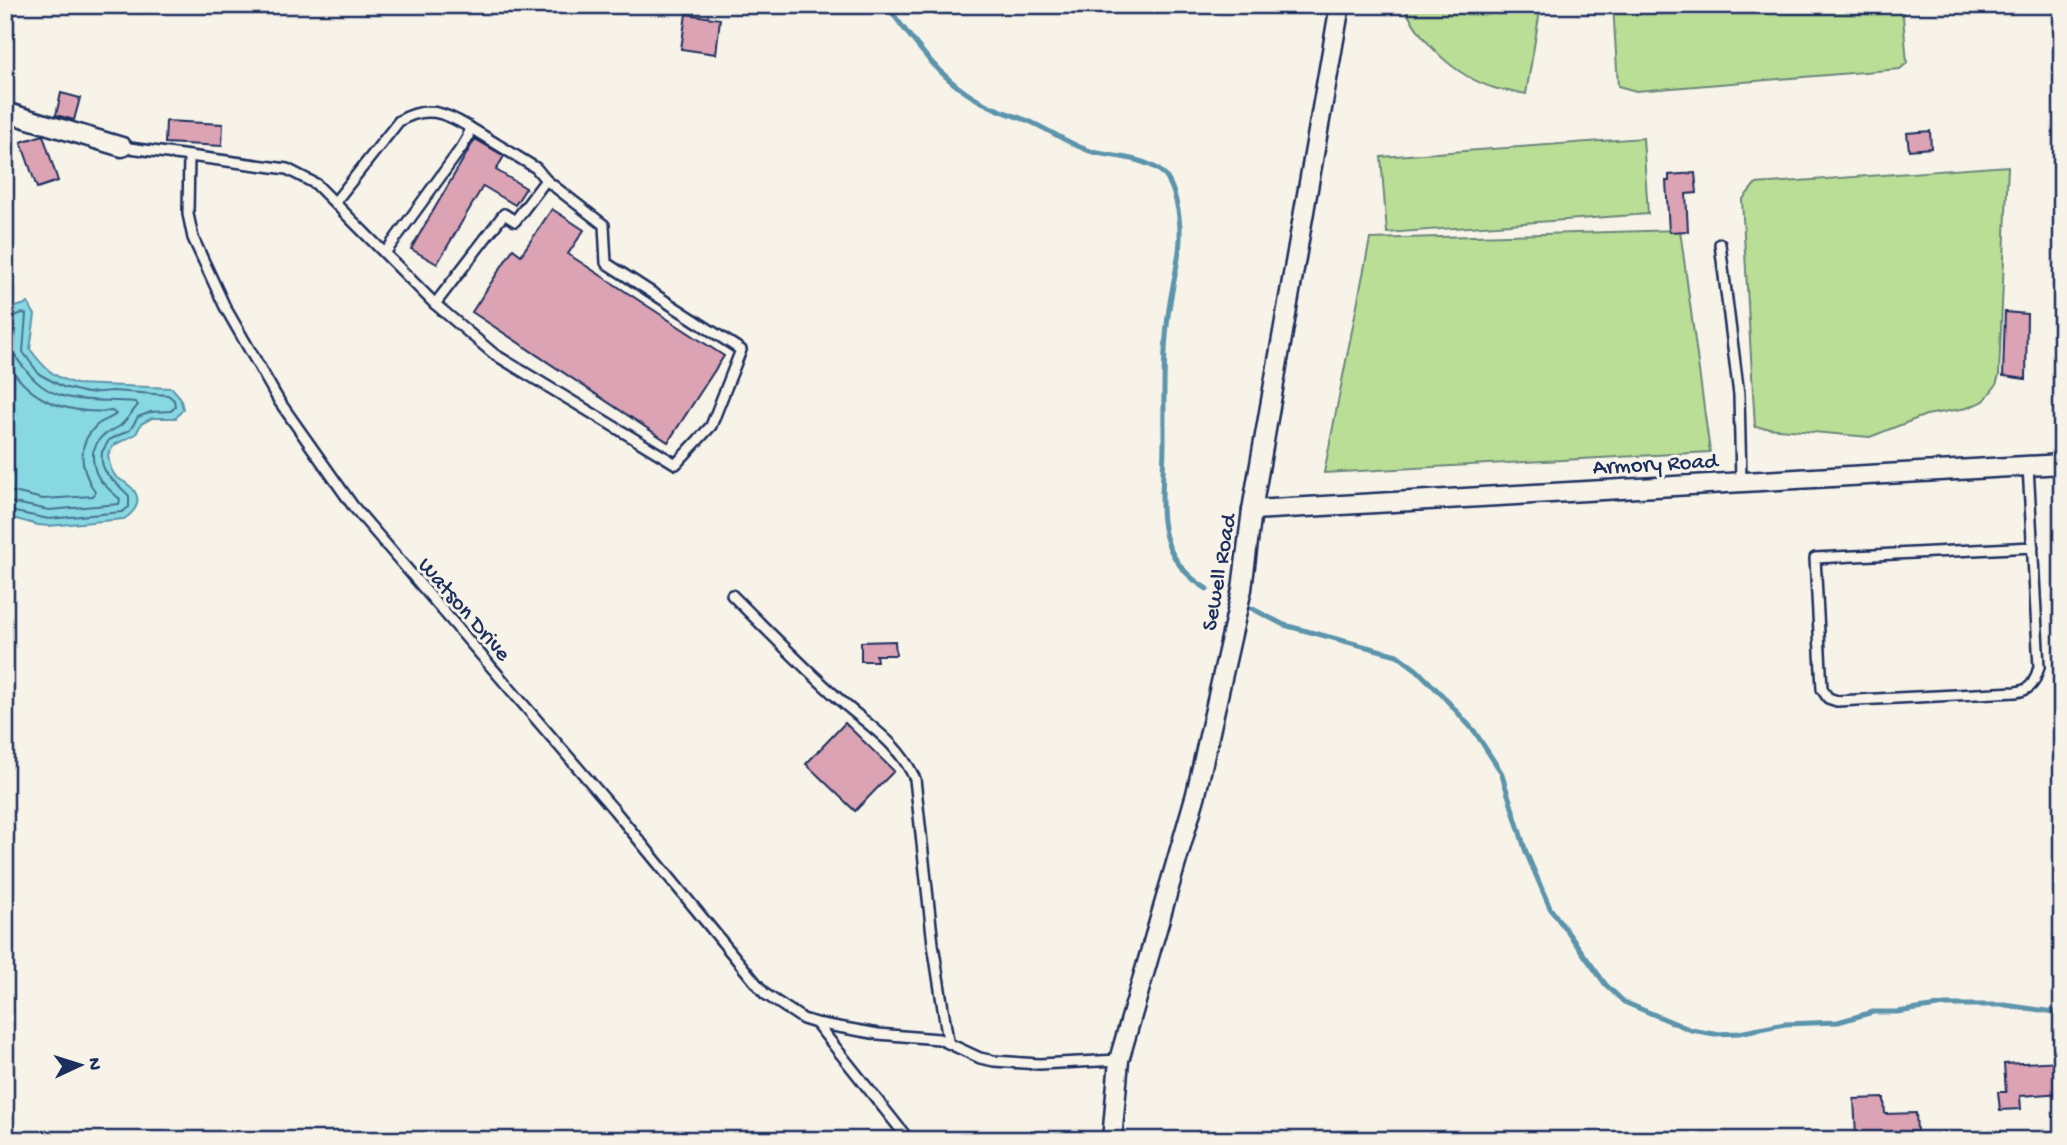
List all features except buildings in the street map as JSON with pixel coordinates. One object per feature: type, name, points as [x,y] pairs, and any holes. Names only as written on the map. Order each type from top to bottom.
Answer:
[{"type":"street","name":"Sewell Road","points":[[1112,1140],[1119,1060],[1196,794],[1242,589],[1252,510],[1340,5]]},
{"type":"street","points":[[5,112],[85,138],[122,146]]},
{"type":"street","name":"Armory Road","points":[[1252,510],[2062,464]]},
{"type":"lane","points":[[122,146],[287,169],[316,184],[435,304],[494,354],[676,464],[710,426],[741,350],[606,263],[604,225],[546,180],[537,168],[449,115],[434,111],[409,115],[399,121],[335,202]]},
{"type":"lane","points":[[385,253],[462,147],[468,137],[468,128]]},
{"type":"lane","name":"Watson Drive","points":[[189,156],[188,214],[193,238],[203,261],[225,307],[279,401],[353,506],[615,811],[765,993],[803,1020],[816,1023]]},
{"type":"lane","points":[[435,304],[503,214],[515,220],[546,180]]},
{"type":"lane","points":[[1720,244],[1739,395],[1741,482]]},
{"type":"lane","points":[[2028,466],[2033,547],[2039,667],[2035,682],[2027,691],[1837,701],[1828,698],[1822,689],[1815,558],[2033,547]]},
{"type":"lane","points":[[732,596],[842,702],[890,741],[909,766],[915,779],[933,944],[948,1041]]},
{"type":"lane","points":[[816,1023],[878,1034],[948,1041],[980,1058],[1021,1064],[1119,1060]]},
{"type":"lane","points":[[816,1023],[909,1140]]},
{"type":"green space","points":[[1403,5],[1541,5],[1526,94],[1494,88],[1452,66],[1429,45]]},
{"type":"green space","points":[[1613,5],[1902,5],[1907,63],[1900,69],[1636,91],[1618,86]]},
{"type":"green space","points":[[1643,138],[1648,214],[1387,233],[1381,157]]},
{"type":"green space","points":[[2008,166],[1999,375],[1996,385],[1984,401],[1967,408],[1926,415],[1870,437],[1755,427],[1742,200],[1755,184]]},
{"type":"green space","points":[[1680,230],[1710,452],[1324,473],[1370,239]]},
{"type":"water","points":[[28,303],[35,315],[30,349],[55,375],[76,384],[172,388],[180,397],[183,409],[176,418],[152,418],[141,424],[136,434],[114,445],[108,455],[114,475],[125,482],[137,497],[136,506],[124,519],[49,526],[5,516],[5,315]]},
{"type":"waterway","points":[[886,5],[934,65],[975,98],[1084,149],[1152,166],[1168,180],[1179,217],[1180,245],[1165,346],[1163,521],[1175,558],[1188,574],[1207,589]]},
{"type":"waterway","points":[[1251,608],[1284,625],[1397,655],[1417,670],[1443,696],[1475,732],[1501,772],[1526,852],[1550,908],[1606,985],[1624,1002],[1691,1030],[1715,1034],[1739,1033],[1785,1024],[1838,1022],[1873,1012],[1897,1012],[1945,1005],[2005,1005],[2062,1013]]}]
